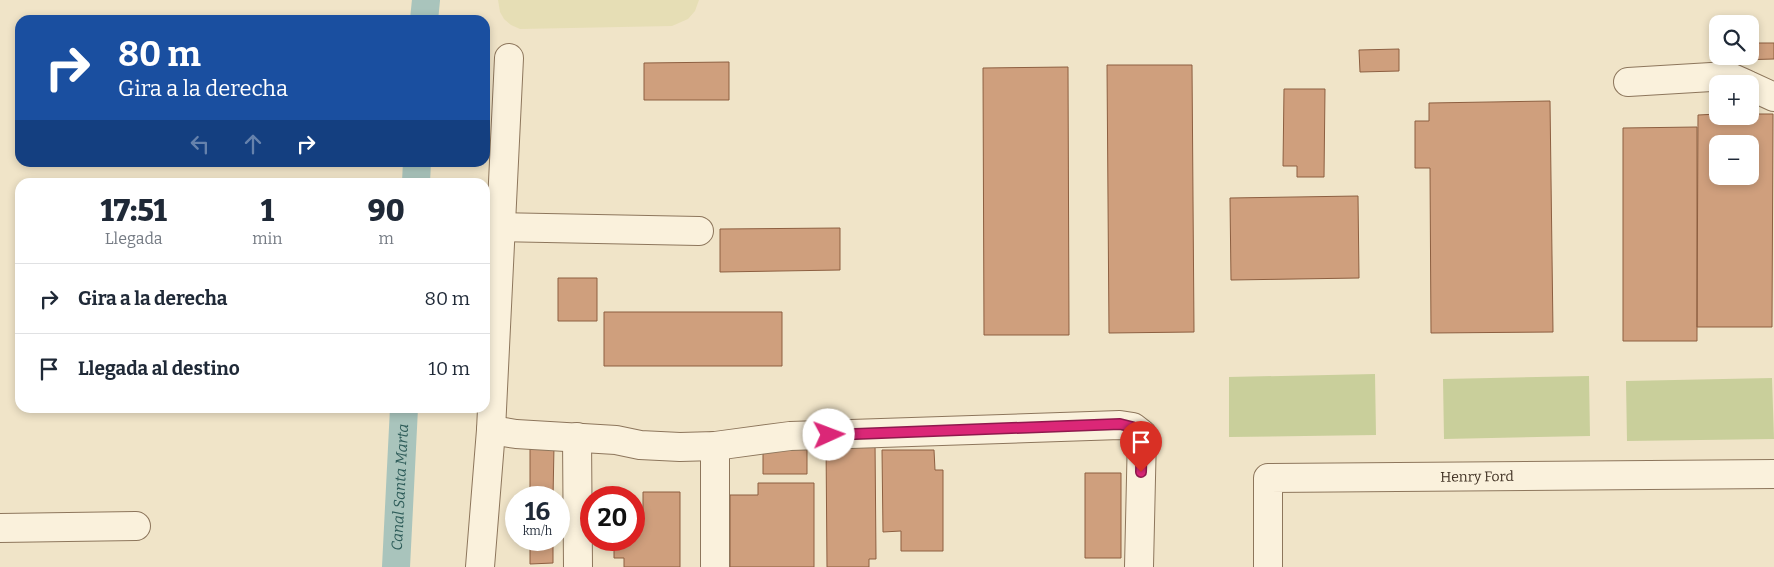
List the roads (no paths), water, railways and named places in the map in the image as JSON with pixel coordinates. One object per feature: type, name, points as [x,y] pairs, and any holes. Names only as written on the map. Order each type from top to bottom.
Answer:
[{"type":"street","points":[[480,567],[491,430],[509,58]]},
{"type":"street","points":[[1628,82],[1709,77]]},
{"type":"street","points":[[1759,90],[1774,97]]},
{"type":"street","points":[[501,228],[700,231]]},
{"type":"street","points":[[491,430],[616,440],[640,445],[715,446],[790,436],[1120,424],[1132,427],[1142,434],[1139,567]]},
{"type":"street","points":[[577,437],[578,567]]},
{"type":"street","points":[[714,567],[715,446]]},
{"type":"street","name":"Henry Ford","points":[[1268,567],[1268,478],[1774,474]]},
{"type":"street","points":[[0,528],[136,526]]},
{"type":"waterway","name":"Canal Santa Marta","points":[[424,15],[426,0]]},
{"type":"waterway","name":"Canal Santa Marta","points":[[416,178],[417,167]]},
{"type":"waterway","name":"Canal Santa Marta","points":[[396,567],[404,413]]}]
